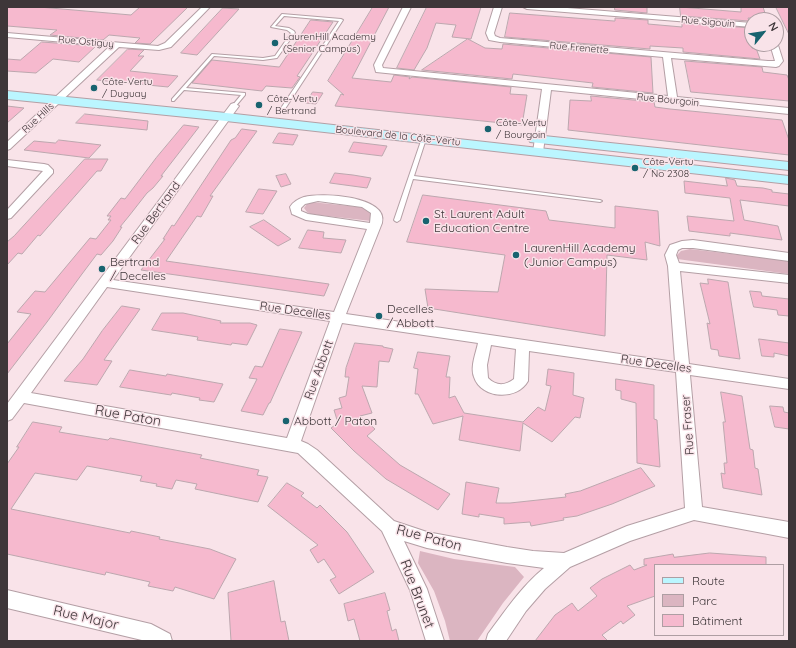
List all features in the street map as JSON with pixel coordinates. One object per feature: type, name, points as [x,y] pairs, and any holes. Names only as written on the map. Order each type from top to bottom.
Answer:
[{"type":"main road","points":[[7,83],[22,84]]},
{"type":"main road","name":"Boulevard de la Côte-Vertu","points":[[52,87],[173,100],[230,112],[281,112],[789,180]]},
{"type":"main road","name":"Boulevard de la Côte-Vertu","points":[[7,95],[230,112],[424,139],[539,146],[789,166]]},
{"type":"street","name":"Rue Ostiguy","points":[[7,34],[116,45],[154,48],[164,47],[168,45],[206,7]]},
{"type":"street","name":"Rue Bourgoin","points":[[407,7],[378,65],[379,70],[789,111]]},
{"type":"street","name":"Rue Frenette","points":[[498,7],[490,33],[492,38],[500,40],[758,64],[776,64],[779,61],[776,52]]},
{"type":"street","name":"Rue Sigouin","points":[[527,7],[744,24]]},
{"type":"street","points":[[662,7],[663,18]]},
{"type":"street","name":"Rue Hills","points":[[7,147],[116,45]]},
{"type":"street","points":[[667,56],[672,100]]},
{"type":"street","points":[[539,146],[547,88]]},
{"type":"street","name":"Rue Bertrand","points":[[7,415],[230,112]]},
{"type":"street","points":[[7,163],[44,167],[48,170],[48,173],[7,216]]},
{"type":"street","points":[[311,198],[365,204],[378,213],[378,220],[374,227],[300,216],[296,212],[295,207],[311,198]]},
{"type":"street","name":"Rue Abbott","points":[[292,445],[338,318],[374,227]]},
{"type":"street","name":"Rue Fraser","points":[[694,513],[674,266],[669,252],[672,249],[686,244],[789,257]]},
{"type":"street","points":[[674,266],[789,279]]},
{"type":"street","name":"Rue Decelles","points":[[104,284],[789,384]]},
{"type":"street","points":[[485,339],[480,373],[482,381],[490,388],[499,390],[515,387],[522,381],[523,345]]},
{"type":"street","name":"Rue Paton","points":[[20,397],[303,448],[388,526],[409,535],[444,544],[533,559],[564,560],[627,534],[694,513],[789,530]]},
{"type":"street","name":"Rue Brunet","points":[[388,526],[418,589],[435,641]]},
{"type":"street","points":[[494,641],[529,594],[564,560]]},
{"type":"street","name":"Rue Major","points":[[7,599],[151,633],[163,641]]},
{"type":"lane","points":[[173,100],[213,55],[263,59],[276,57],[293,33],[288,29],[273,27],[282,15],[340,20],[281,112]]},
{"type":"lane","points":[[183,89],[244,94],[230,112]]},
{"type":"lane","points":[[397,220],[424,139]]},
{"type":"lane","points":[[411,177],[600,200]]},
{"type":"green space","points":[[311,202],[364,208],[372,214],[371,221],[310,214],[304,208]]},
{"type":"green space","points":[[690,249],[789,261],[789,274],[677,259],[676,256],[681,251]]},
{"type":"green space","points":[[420,551],[454,559],[515,567],[524,577],[503,603],[477,641],[450,641],[445,621],[434,591],[418,563]]},
{"type":"building","points":[[7,7],[39,7],[131,15],[140,7],[188,7],[150,44],[135,43],[140,38],[109,35],[103,40],[50,35],[57,30],[7,26]]},
{"type":"building","points":[[373,7],[389,7],[352,78],[391,82],[394,75],[410,77],[409,79],[412,77],[511,87],[510,94],[527,95],[522,125],[335,106],[341,94],[344,95],[328,81]]},
{"type":"building","points":[[427,7],[481,7],[471,39],[452,37],[456,25],[436,23],[427,48],[414,70],[397,68]]},
{"type":"building","points":[[615,7],[647,7],[647,13],[615,10]]},
{"type":"building","points":[[680,7],[741,12],[741,7],[763,7],[765,12],[744,12],[744,21],[681,16]]},
{"type":"building","points":[[776,7],[789,7],[789,34],[784,24],[784,12],[778,12]]},
{"type":"building","points":[[223,8],[239,9],[197,55],[181,53]]},
{"type":"building","points":[[510,13],[614,21],[615,18],[648,20],[648,24],[682,27],[682,23],[744,27],[744,52],[757,52],[760,59],[683,52],[683,48],[650,46],[650,49],[505,37]]},
{"type":"building","points":[[311,20],[333,22],[297,76],[300,77],[292,88],[266,86],[262,91],[192,83],[212,60],[279,67]]},
{"type":"building","points":[[468,39],[485,48],[502,49],[503,44],[651,57],[653,93],[592,87],[593,83],[513,74],[512,79],[422,70]]},
{"type":"building","points":[[42,42],[96,46],[79,62],[53,59],[36,73],[7,71],[7,59],[20,60]]},
{"type":"building","points":[[128,49],[144,50],[138,56],[144,56],[130,71],[178,76],[168,87],[97,80]]},
{"type":"building","points":[[685,61],[762,67],[763,72],[787,75],[789,80],[789,101],[691,92]]},
{"type":"building","points":[[313,92],[323,93],[316,104],[306,103]]},
{"type":"building","points":[[591,96],[654,102],[655,107],[670,109],[782,120],[789,140],[789,155],[568,130],[570,100],[591,101]]},
{"type":"building","points":[[7,106],[24,108],[7,123]]},
{"type":"building","points":[[85,114],[148,121],[147,130],[76,123]]},
{"type":"building","points":[[184,125],[199,127],[161,176],[163,176],[147,193],[120,227],[122,227],[113,241],[101,255],[97,254],[7,374],[7,344],[31,314],[17,312],[35,291],[45,292],[90,238],[96,239],[111,220],[108,220],[111,216],[107,216],[121,198],[125,199],[156,158]]},
{"type":"building","points":[[242,129],[257,131],[210,196],[213,196],[201,217],[197,216],[166,261],[329,284],[324,296],[141,270],[165,239],[163,239],[172,225],[174,226],[231,140],[235,138]]},
{"type":"building","points":[[279,133],[298,135],[293,145],[273,143]]},
{"type":"building","points":[[59,140],[101,145],[89,158],[24,150],[34,141],[55,143]]},
{"type":"building","points":[[354,142],[387,146],[382,156],[349,152]]},
{"type":"building","points":[[85,159],[108,159],[101,171],[97,171],[40,236],[38,235],[22,254],[18,253],[7,265],[7,242]]},
{"type":"building","points":[[335,173],[371,178],[367,188],[330,183]]},
{"type":"building","points":[[286,174],[291,184],[281,187],[276,176]]},
{"type":"building","points":[[726,178],[735,180],[737,186],[763,188],[772,190],[772,192],[789,194],[789,206],[740,200],[744,220],[778,226],[782,240],[730,233],[730,236],[689,231],[687,216],[734,221],[730,198],[685,193],[684,181],[727,186]]},
{"type":"building","points":[[259,189],[277,191],[263,214],[246,212]]},
{"type":"building","points":[[423,195],[546,211],[549,220],[615,228],[615,206],[658,211],[660,246],[645,242],[647,260],[607,255],[605,336],[428,308],[425,289],[498,292],[505,255],[407,242]]},
{"type":"building","points":[[264,220],[291,239],[278,246],[250,227]]},
{"type":"building","points":[[308,230],[324,232],[323,238],[346,240],[341,253],[299,248]]},
{"type":"building","points":[[708,279],[728,282],[740,359],[719,356],[718,350],[711,349],[707,323],[710,324],[700,283],[708,284]]},
{"type":"building","points":[[750,291],[761,292],[762,296],[789,299],[789,316],[778,315],[777,310],[754,307]]},
{"type":"building","points":[[122,306],[140,309],[104,360],[112,361],[97,385],[64,381],[83,359],[102,331]]},
{"type":"building","points":[[162,313],[183,313],[221,321],[220,323],[250,323],[257,325],[247,345],[232,343],[231,345],[197,340],[198,337],[152,330]]},
{"type":"building","points":[[280,329],[302,332],[270,403],[263,415],[241,411],[257,379],[249,378],[255,366],[262,367]]},
{"type":"building","points":[[759,339],[789,343],[789,356],[774,353],[774,357],[762,356]]},
{"type":"building","points":[[355,343],[383,346],[393,349],[389,362],[379,361],[377,387],[362,386],[372,413],[360,416],[375,429],[367,436],[400,465],[450,494],[438,510],[386,479],[354,451],[331,428],[338,423],[334,410],[342,408],[339,398],[346,396],[349,377],[345,377],[346,368]]},
{"type":"building","points":[[418,352],[450,356],[446,377],[450,377],[449,398],[455,396],[464,413],[523,422],[538,407],[545,411],[551,386],[546,385],[548,369],[574,373],[573,395],[584,398],[580,418],[575,417],[552,442],[523,423],[520,451],[459,440],[463,416],[433,424],[418,394],[415,394],[418,369],[414,368]]},
{"type":"building","points":[[130,370],[166,376],[167,374],[223,384],[214,402],[172,393],[171,395],[120,387]]},
{"type":"building","points":[[616,379],[654,385],[654,419],[657,420],[660,467],[637,463],[636,403],[621,399],[621,391],[616,390]]},
{"type":"building","points":[[721,392],[742,396],[750,449],[753,450],[755,468],[758,469],[762,495],[723,488],[721,473],[725,474],[724,463],[727,463],[723,422],[725,422]]},
{"type":"building","points":[[770,406],[783,407],[784,412],[789,413],[789,429],[775,427]]},
{"type":"building","points":[[33,422],[62,427],[59,432],[108,440],[110,438],[202,455],[200,458],[259,470],[257,475],[268,477],[258,502],[195,489],[197,484],[176,480],[172,489],[156,486],[157,484],[140,481],[142,476],[87,466],[77,480],[35,473],[11,509],[130,533],[131,531],[160,537],[159,539],[210,549],[236,559],[214,599],[175,587],[173,591],[148,586],[150,582],[106,572],[105,575],[7,554],[7,464],[19,447],[17,447]]},
{"type":"building","points":[[641,468],[655,486],[612,504],[577,516],[563,518],[564,520],[531,526],[530,522],[504,524],[504,518],[479,514],[479,517],[462,514],[466,482],[499,488],[496,503],[510,503],[566,497],[565,494],[580,491]]},
{"type":"building","points":[[287,483],[304,493],[301,496],[317,508],[320,505],[347,532],[374,572],[339,594],[330,580],[336,577],[324,559],[318,563],[310,550],[318,545],[268,506]]},
{"type":"building","points":[[710,553],[766,557],[766,564],[654,564],[654,596],[627,606],[635,615],[623,624],[621,621],[602,635],[608,641],[535,641],[555,615],[572,603],[578,611],[597,596],[590,588],[602,579],[630,565],[634,570],[647,565],[644,565],[644,559],[673,554],[674,557]]},
{"type":"building","points":[[274,581],[281,622],[285,621],[289,641],[231,641],[228,593]]},
{"type":"building","points":[[385,593],[390,610],[387,611],[392,631],[396,629],[399,641],[360,641],[354,619],[348,621],[344,604]]},
{"type":"place","name":"LaurenHill Academy (Senior Campus)","points":[[275,43]]},
{"type":"place","name":"Côte-Vertu / Duguay","points":[[94,88]]},
{"type":"place","name":"Côte-Vertu / Bertrand","points":[[259,105]]},
{"type":"place","name":"Côte-Vertu / Bourgoin","points":[[488,129]]},
{"type":"place","name":"Côte-Vertu / No 2308","points":[[635,168]]},
{"type":"place","name":"St. Laurent Adult Education Centre","points":[[426,221]]},
{"type":"place","name":"LaurenHill Academy (Junior Campus)","points":[[516,255]]},
{"type":"place","name":"Bertrand / Decelles","points":[[102,269]]},
{"type":"place","name":"Decelles / Abbott","points":[[379,316]]},
{"type":"place","name":"Abbott / Paton","points":[[286,421]]}]
